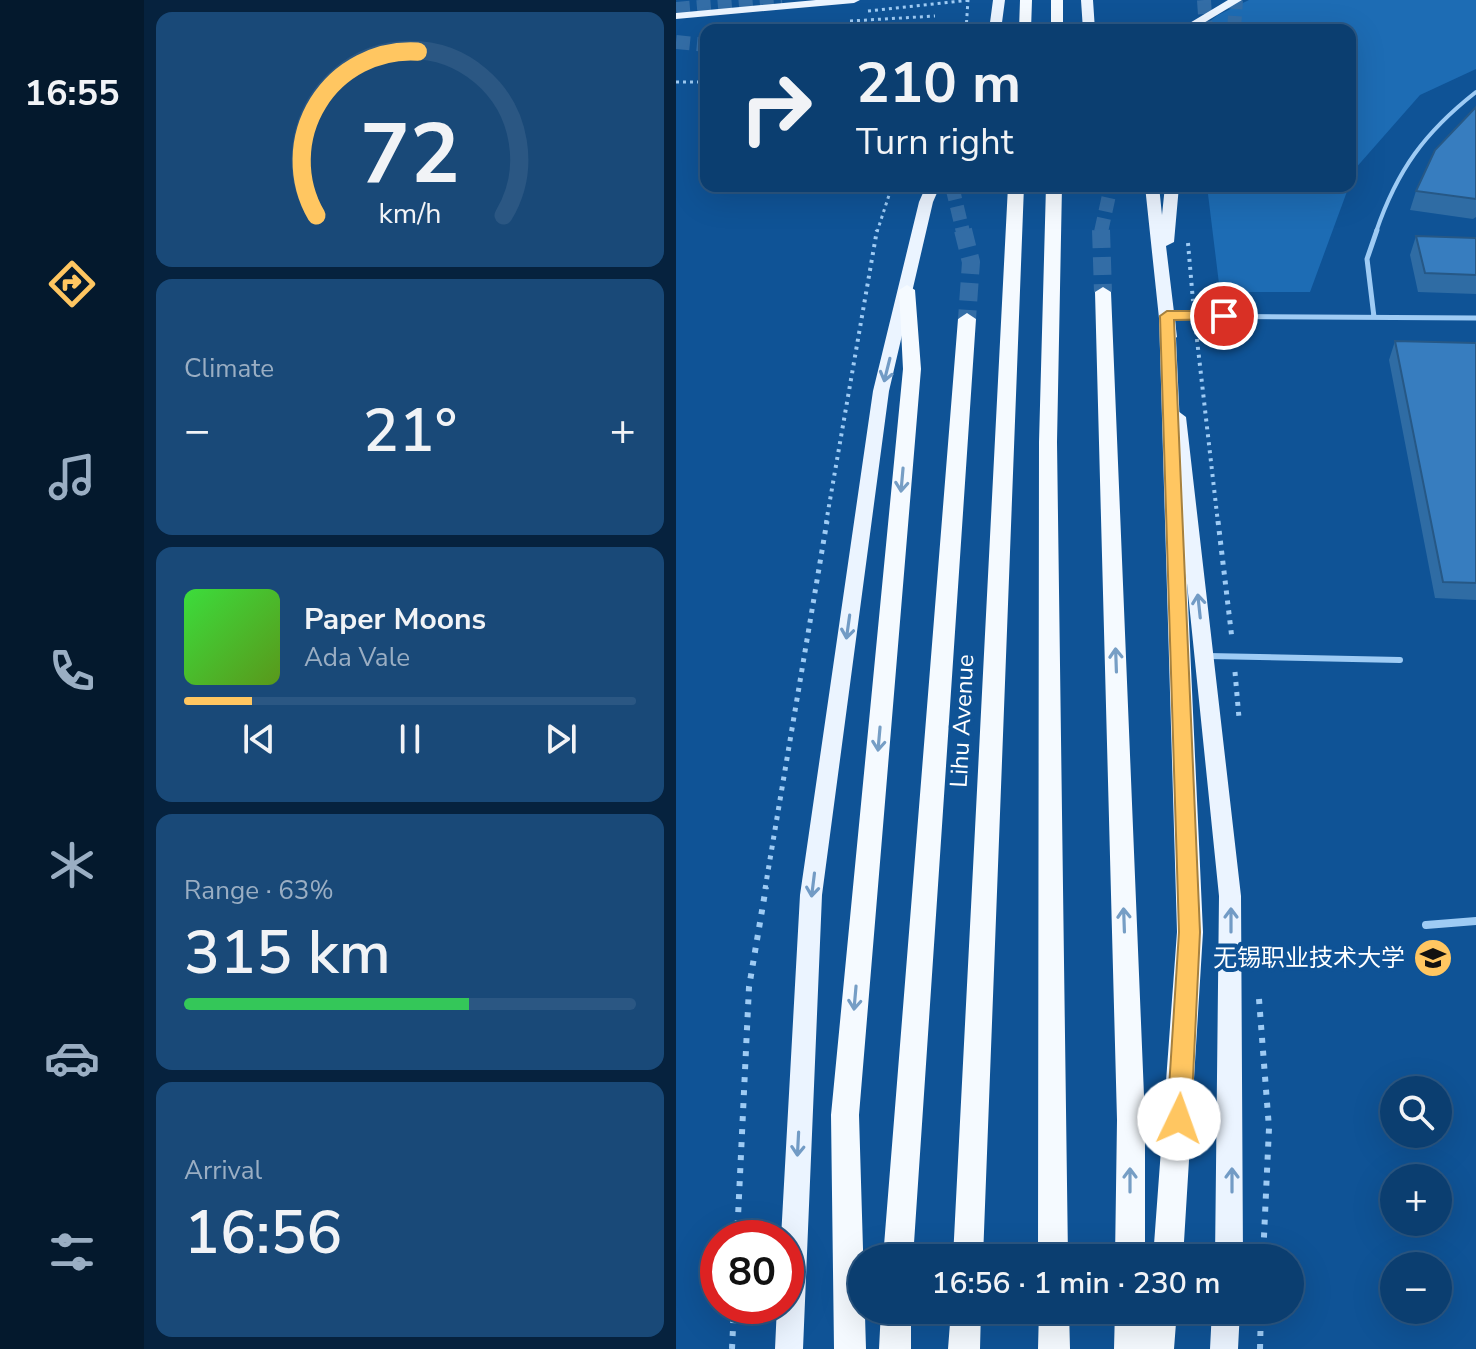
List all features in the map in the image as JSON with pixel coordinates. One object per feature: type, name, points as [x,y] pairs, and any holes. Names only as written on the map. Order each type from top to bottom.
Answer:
[{"type":"highway","points":[[1025,24],[1026,0]]},
{"type":"highway","points":[[1057,0],[1057,24]]},
{"type":"highway","name":"Lihu Avenue","points":[[969,1244],[1016,192]]},
{"type":"highway","points":[[1053,1244],[1048,442],[1054,192]]},
{"type":"highway","points":[[850,1349],[845,1115],[912,369],[907,290]]},
{"type":"highway","points":[[1103,292],[1131,1120],[1130,1244]]},
{"type":"highway","points":[[1167,316],[1190,932],[1169,1244]]},
{"type":"highway","points":[[899,1244],[967,319]]},
{"type":"highway","points":[[895,1349],[896,1324]]},
{"type":"highway","points":[[964,1349],[965,1324]]},
{"type":"highway","points":[[1054,1324],[1054,1349]]},
{"type":"highway","points":[[1130,1324],[1130,1349]]},
{"type":"highway","points":[[1158,1349],[1161,1324]]},
{"type":"main road","points":[[676,16],[854,0]]},
{"type":"main road","points":[[996,24],[999,0]]},
{"type":"main road","points":[[1087,0],[1089,24]]},
{"type":"main road","points":[[1194,24],[1236,0]]},
{"type":"main road","points":[[789,1349],[811,895],[881,391],[930,192]]},
{"type":"main road","points":[[1153,192],[1230,896],[1229,1244]]},
{"type":"main road","points":[[1163,281],[1171,192]]},
{"type":"main road","points":[[1224,1349],[1225,1324]]},
{"type":"lane","points":[[1374,317],[1367,259],[1383,212],[1411,155],[1442,119],[1476,92]]},
{"type":"lane","points":[[1167,316],[1476,318]]},
{"type":"lane","points":[[1204,655],[1400,660]]},
{"type":"lane","points":[[1426,925],[1476,921]]},
{"type":"path","points":[[966,24],[968,0]]},
{"type":"path","points":[[676,82],[700,82]]},
{"type":"path","points":[[738,1220],[749,987],[861,316],[880,215],[890,192]]},
{"type":"path","points":[[732,1349],[733,1324]]},
{"type":"path","points":[[1260,1349],[1261,1324]]},
{"type":"shaded area","points":[[1249,0],[1476,0],[1476,69],[1420,95],[1356,168],[1356,24],[1206,24]]},
{"type":"shaded area","points":[[1208,192],[1347,192],[1310,292],[1220,292]]},
{"type":"building","points":[[1476,107],[1476,199],[1416,191],[1435,150]]},
{"type":"building","points":[[1416,236],[1476,238],[1476,275],[1425,273]]},
{"type":"building","points":[[1395,341],[1476,343],[1476,583],[1443,582]]},
{"type":"tunnel","points":[[676,9],[782,0]]},
{"type":"tunnel","points":[[1204,0],[1206,24]]},
{"type":"tunnel","points":[[1234,24],[1236,0]]},
{"type":"tunnel","points":[[676,42],[700,44]]},
{"type":"tunnel","points":[[953,192],[963,232]]},
{"type":"tunnel","points":[[1101,232],[1110,192]]},
{"type":"tunnel","points":[[963,230],[971,262],[967,319]]},
{"type":"tunnel","points":[[1101,232],[1103,292]]},
{"type":"place","name":"无锡职业技术大学","points":[[1433,958]]},
{"type":"route","points":[[1179,1119],[1190,932],[1167,316],[1224,316]]}]
